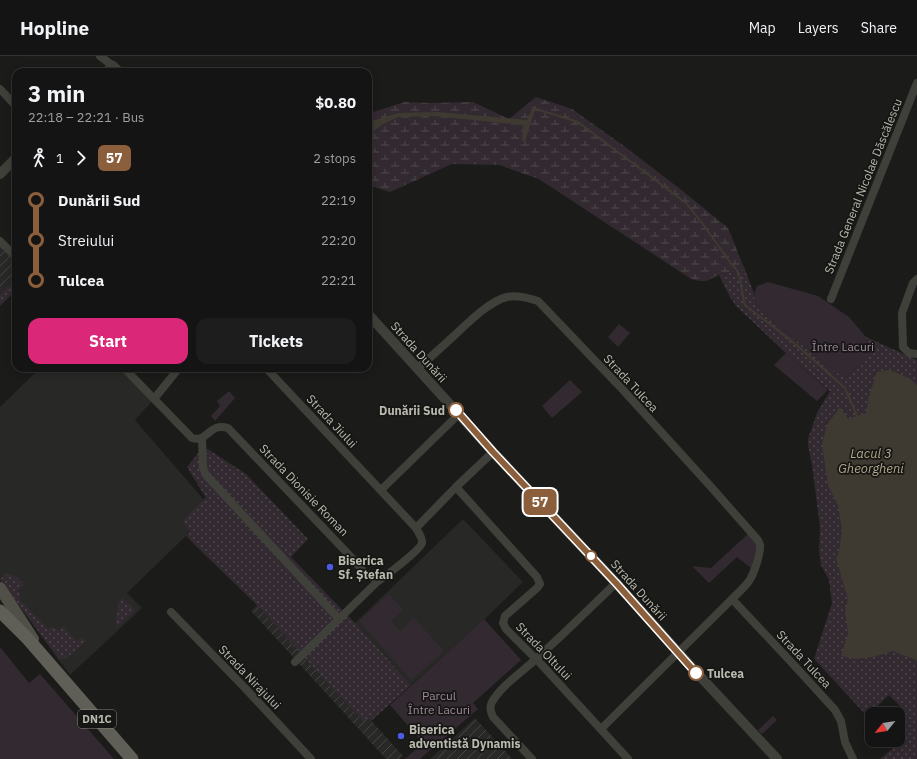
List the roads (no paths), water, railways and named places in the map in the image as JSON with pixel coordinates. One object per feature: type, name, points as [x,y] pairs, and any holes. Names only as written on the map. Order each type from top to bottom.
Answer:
[{"type":"main road","points":[[0,588],[45,659]]},
{"type":"main road","name":"DN1C","points":[[0,611],[28,639],[132,759]]},
{"type":"main road","points":[[0,618],[16,627]]},
{"type":"street","points":[[100,56],[111,68]]},
{"type":"street","name":"Strada General Nicolae Dăscălescu","points":[[831,299],[917,83]]},
{"type":"street","points":[[0,89],[12,102]]},
{"type":"street","points":[[0,174],[12,162]]},
{"type":"street","points":[[0,241],[12,253]]},
{"type":"street","points":[[917,279],[913,283],[902,313],[903,347],[909,353],[917,354]]},
{"type":"street","name":"Strada Tulcea","points":[[418,368],[492,303],[507,297],[522,297],[538,302],[624,391],[715,491],[760,544],[760,550],[755,568],[748,583],[601,729]]},
{"type":"street","name":"Strada Dunării","points":[[372,318],[493,452],[616,583],[777,759]]},
{"type":"street","points":[[128,372],[192,438],[197,440],[202,438],[203,468],[206,475],[339,619]]},
{"type":"street","points":[[154,399],[176,372]]},
{"type":"street","name":"Strada Jiului","points":[[270,372],[416,528]]},
{"type":"street","points":[[381,490],[459,414]]},
{"type":"street","name":"Strada Dionisie Roman","points":[[202,438],[217,427],[223,426],[228,428],[364,572],[378,581]]},
{"type":"street","points":[[295,662],[378,581],[420,546],[422,540],[416,528],[493,452]]},
{"type":"street","name":"Strada Oltului","points":[[456,487],[538,577],[540,584],[537,588],[506,616],[503,623],[506,629],[536,659],[628,759]]},
{"type":"street","points":[[532,759],[493,717],[490,708],[498,694],[508,684],[616,583]]},
{"type":"street","name":"Strada Tulcea","points":[[732,599],[835,710],[841,721],[845,742],[853,759]]},
{"type":"street","name":"Strada Nirajului","points":[[171,612],[311,759]]},
{"type":"water","points":[[533,108],[535,109],[525,141],[522,140],[523,125],[434,116],[398,117],[383,124],[374,131],[372,152],[372,122],[399,113],[438,112],[527,120]]},
{"type":"water","name":"Lacul 3 Gheorgheni","points":[[890,370],[909,378],[917,385],[917,661],[893,651],[873,657],[855,659],[841,656],[848,633],[845,611],[848,599],[836,559],[839,552],[842,529],[838,506],[828,485],[822,444],[827,425],[840,407],[848,419],[866,413],[869,396],[877,372]]},
{"type":"waterway","points":[[533,108],[578,122],[686,203],[739,274],[745,305],[793,342],[845,388],[857,416]]},
{"type":"place","name":"Dunării Sud","points":[[456,410]]},
{"type":"place","name":"Biserica Sf. Ștefan","points":[[330,567]]},
{"type":"place","name":"Tulcea","points":[[696,673]]},
{"type":"place","name":"Biserica adventistă Dynamis","points":[[401,736]]},
{"type":"park label","name":"Între Lacuri","points":[[843,346]]},
{"type":"park label","name":"Parcul Între Lacuri","points":[[439,702]]}]
